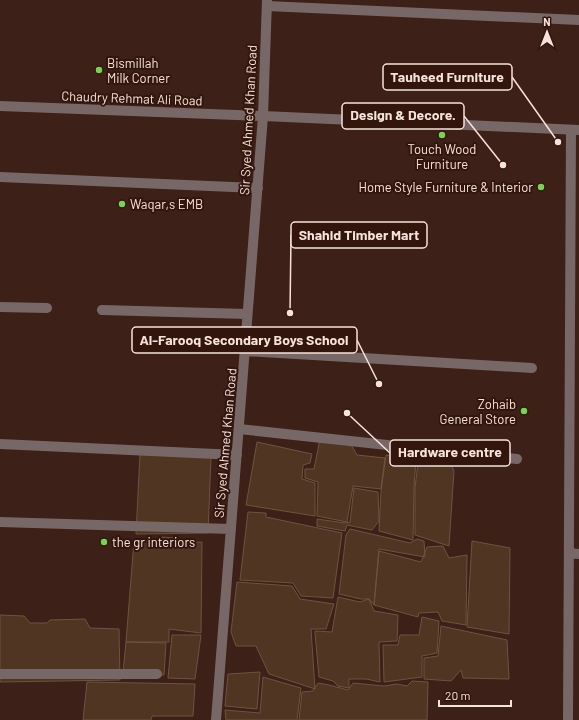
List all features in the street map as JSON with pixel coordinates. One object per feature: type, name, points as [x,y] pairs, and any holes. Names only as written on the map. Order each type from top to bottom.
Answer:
[{"type":"street","points":[[267,3],[579,20]]},
{"type":"street","name":"Sir Syed Ahmed Khan Road","points":[[216,720],[258,188],[263,116],[267,3]]},
{"type":"street","name":"Chaudry Rehmat Ali Road","points":[[0,106],[575,130]]},
{"type":"street","points":[[568,720],[574,553],[575,130]]},
{"type":"street","points":[[0,177],[258,188]]},
{"type":"street","points":[[0,307],[46,308]]},
{"type":"street","points":[[102,310],[247,314]]},
{"type":"street","points":[[245,351],[532,368]]},
{"type":"street","points":[[239,429],[517,459]]},
{"type":"street","points":[[0,444],[237,455]]},
{"type":"street","points":[[0,522],[231,530]]},
{"type":"street","points":[[0,674],[157,674]]},
{"type":"building","points":[[320,439],[350,443],[357,455],[385,458],[381,489],[353,486],[347,522],[317,516],[318,482],[305,478],[305,469],[314,469]]},
{"type":"building","points":[[257,442],[312,454],[310,463],[303,465],[302,479],[315,483],[315,516],[246,505]]},
{"type":"building","points":[[140,454],[211,457],[208,533],[136,534]]},
{"type":"building","points":[[386,455],[416,460],[413,540],[379,531],[381,491]]},
{"type":"building","points":[[419,455],[449,460],[454,471],[449,546],[415,535],[415,488]]},
{"type":"building","points":[[354,488],[378,492],[379,521],[372,530],[347,525],[345,531],[317,526],[317,519],[345,523],[350,522]]},
{"type":"building","points":[[248,512],[266,513],[266,517],[342,533],[333,598],[301,596],[293,583],[240,580]]},
{"type":"building","points":[[350,529],[410,543],[417,539],[424,541],[425,557],[379,549],[374,605],[369,599],[361,599],[339,594],[346,535]]},
{"type":"building","points":[[162,537],[173,538],[173,543],[202,542],[201,633],[169,629],[169,642],[126,642],[134,541],[160,541]]},
{"type":"building","points":[[472,541],[510,548],[509,634],[467,627]]},
{"type":"building","points":[[443,546],[449,558],[467,555],[466,625],[442,621],[438,612],[419,613],[418,617],[374,605],[379,551],[421,562],[427,547]]},
{"type":"building","points":[[237,582],[292,586],[300,599],[334,604],[326,629],[311,629],[315,689],[269,674],[256,646],[236,646],[231,632]]},
{"type":"building","points":[[338,597],[360,602],[369,599],[374,611],[398,615],[397,641],[379,642],[380,682],[366,679],[349,679],[349,688],[338,686],[333,681],[319,677],[315,631],[332,632]]},
{"type":"building","points":[[0,615],[24,616],[30,623],[47,623],[50,620],[85,619],[90,628],[119,629],[120,680],[0,682]]},
{"type":"building","points":[[422,617],[439,621],[437,653],[422,656],[422,677],[384,682],[383,645],[398,645],[400,635],[419,635]]},
{"type":"building","points":[[441,626],[507,640],[509,679],[463,678],[461,670],[451,681],[424,679],[424,658],[438,656]]},
{"type":"building","points":[[172,635],[201,635],[195,679],[168,678]]},
{"type":"building","points":[[126,642],[166,643],[164,675],[123,672]]},
{"type":"building","points":[[260,672],[257,709],[225,706],[228,674]]},
{"type":"building","points":[[263,677],[301,688],[297,720],[226,720],[225,710],[260,713]]},
{"type":"building","points":[[412,681],[428,682],[427,720],[299,720],[302,692],[313,691],[318,683],[348,690],[353,683],[384,686],[397,684],[407,686]]},
{"type":"building","points":[[87,682],[195,684],[193,716],[152,716],[151,720],[83,720]]},
{"type":"place","name":"Bismillah Milk Corner","points":[[99,70]]},
{"type":"place","name":"Touch Wood Furniture","points":[[442,135]]},
{"type":"place","name":"Tauheed Furniture","points":[[558,142]]},
{"type":"place","name":"Design & Decore.","points":[[503,165]]},
{"type":"place","name":"Home Style Furniture & Interior","points":[[541,187]]},
{"type":"place","name":"Waqar,s EMB","points":[[122,204]]},
{"type":"place","name":"Shahid Timber Mart","points":[[290,313]]},
{"type":"place","name":"Al-Farooq Secondary Boys School","points":[[379,384]]},
{"type":"place","name":"Zohaib General Store","points":[[524,411]]},
{"type":"place","name":"Hardware centre","points":[[347,413]]},
{"type":"place","name":"the gr interiors","points":[[104,542]]}]
